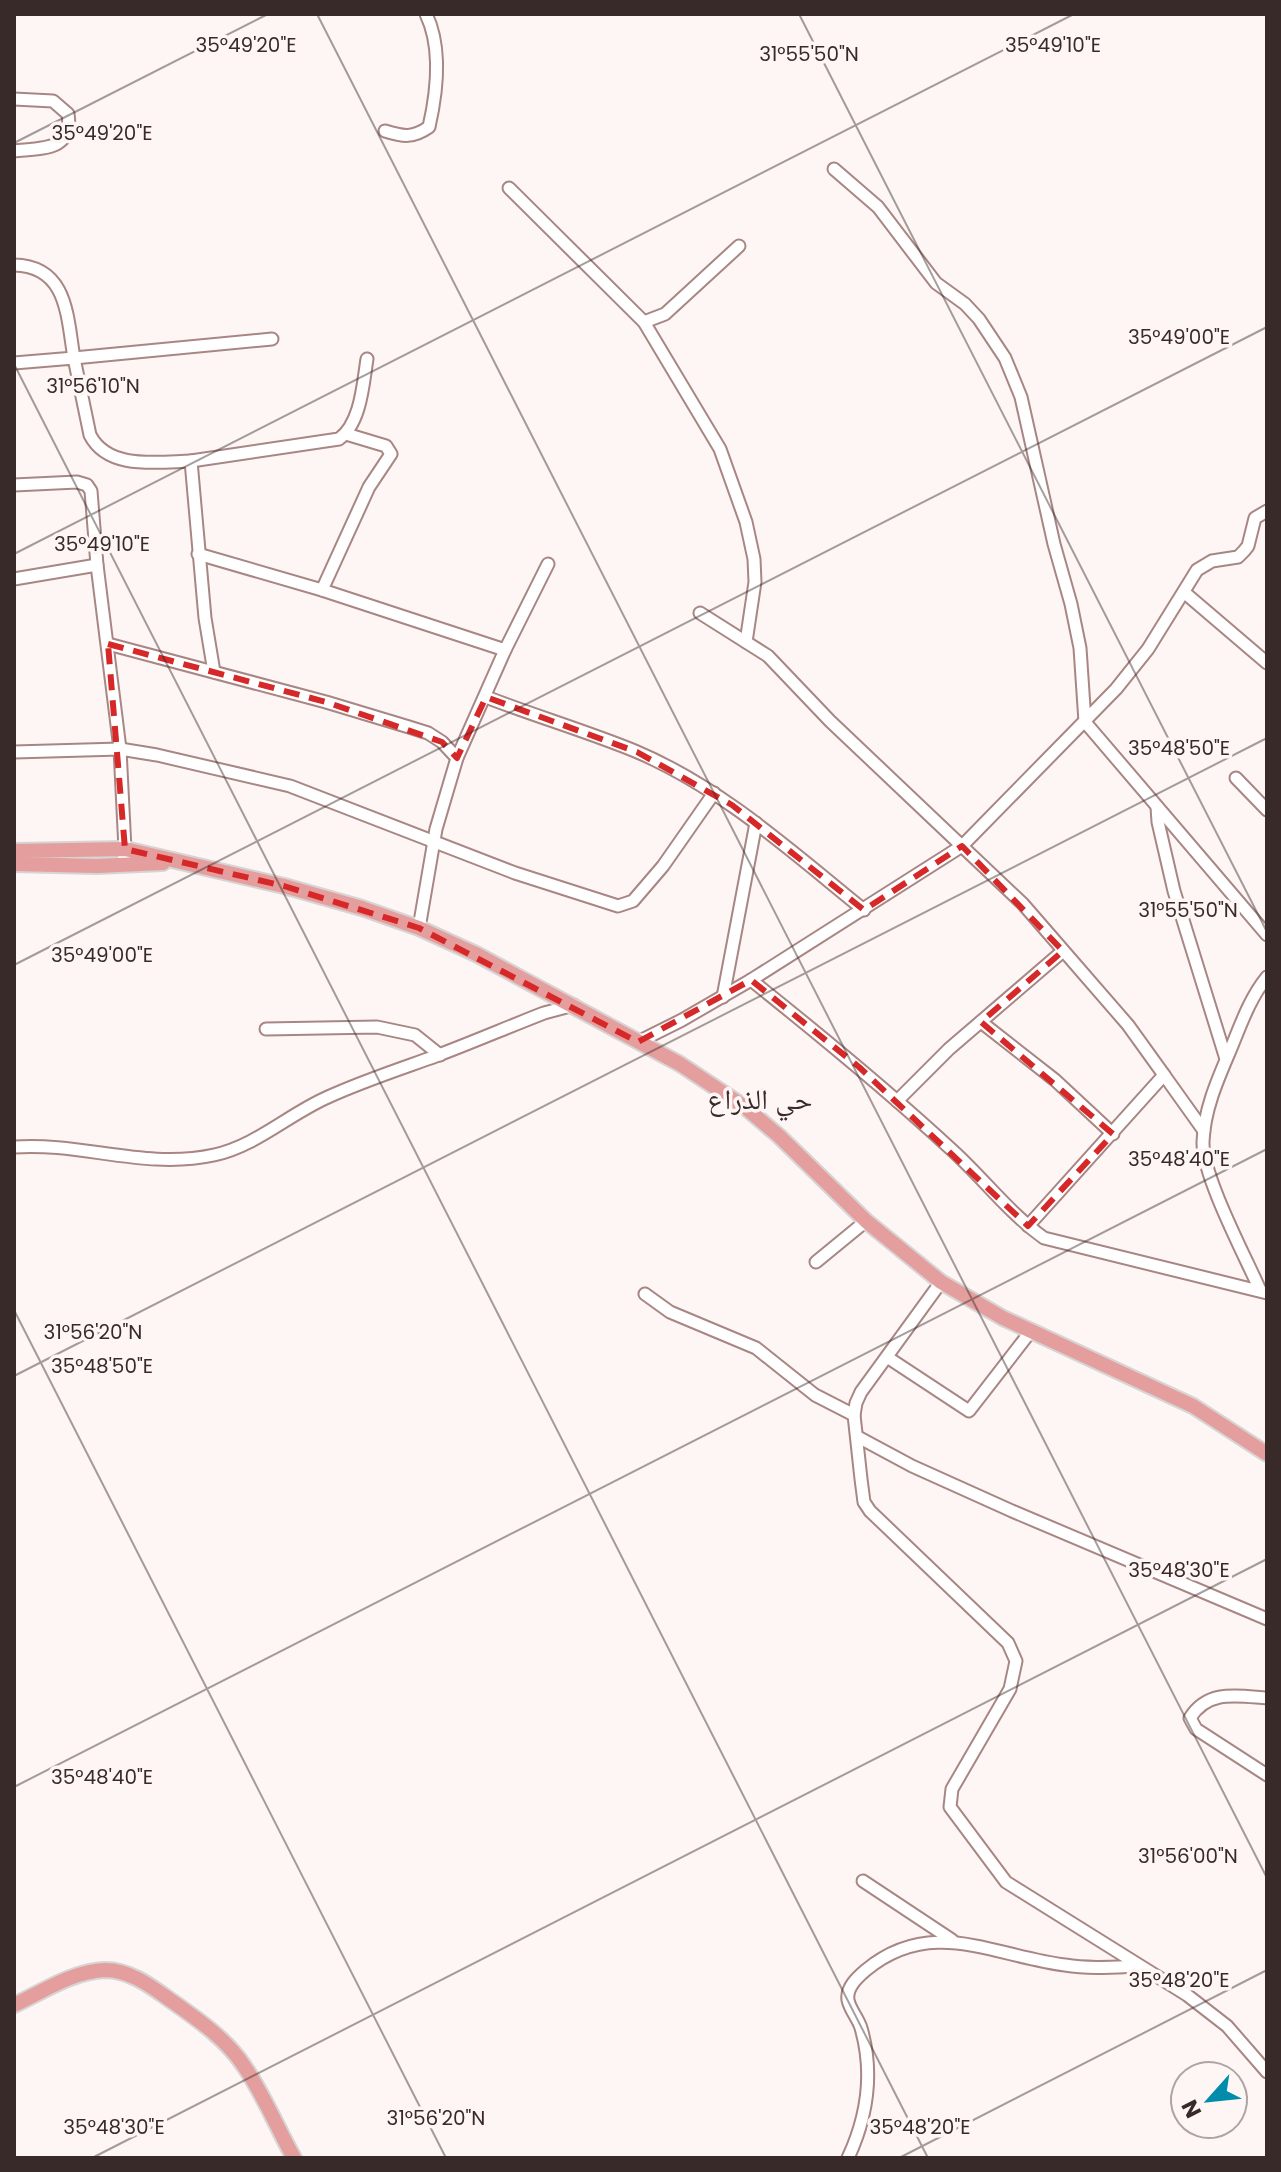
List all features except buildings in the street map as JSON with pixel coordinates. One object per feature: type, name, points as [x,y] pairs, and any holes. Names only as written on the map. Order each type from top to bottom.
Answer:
[{"type":"main road","points":[[14,851],[125,849],[284,886],[419,928],[476,954],[680,1064],[746,1108],[866,1221],[941,1282],[978,1305],[1193,1406],[1267,1454]]},
{"type":"main road","points":[[14,864],[180,863]]},
{"type":"main road","points":[[14,2005],[79,1974],[94,1971],[115,1970],[141,1980],[202,2023],[233,2052],[260,2091],[294,2158]]},
{"type":"street","points":[[385,131],[404,137],[415,136],[429,127],[435,86],[435,36],[426,14]]},
{"type":"street","points":[[14,99],[53,101],[68,114],[70,128],[64,139],[53,145],[14,151]]},
{"type":"street","points":[[834,169],[878,207],[936,283],[965,304],[979,319],[1015,378],[1076,627],[1085,722],[1267,935]]},
{"type":"street","points":[[509,188],[644,322],[720,449],[746,522],[754,559],[755,582],[746,642]]},
{"type":"street","points":[[644,322],[665,314],[739,246]]},
{"type":"street","points":[[14,265],[36,267],[45,271],[54,282],[66,310],[90,435],[100,449],[123,461],[191,461],[339,439],[346,434],[355,417],[367,359]]},
{"type":"street","points":[[14,363],[272,339]]},
{"type":"street","points":[[322,590],[369,487],[391,454],[386,446],[346,434]]},
{"type":"street","points":[[191,461],[198,554],[214,672]]},
{"type":"street","points":[[14,485],[70,482],[87,485],[91,491],[120,749],[125,849],[123,865]]},
{"type":"street","points":[[638,1042],[723,997],[962,846],[1116,689],[1148,649],[1185,593],[1188,581],[1202,566],[1231,559],[1244,551],[1255,518],[1267,511]]},
{"type":"street","points":[[198,554],[322,590],[505,650]]},
{"type":"street","points":[[419,928],[433,843],[457,758],[505,650],[548,564]]},
{"type":"street","points":[[14,579],[97,565]]},
{"type":"street","points":[[1185,593],[1267,663]]},
{"type":"street","points":[[700,613],[768,656],[830,721],[1023,904],[1128,1025],[1204,1131]]},
{"type":"street","points":[[108,644],[409,727],[442,742],[457,758]]},
{"type":"street","points":[[486,697],[637,752],[714,793],[864,910]]},
{"type":"street","points":[[14,752],[120,749],[290,786],[433,843],[600,903],[626,905],[663,866],[714,793]]},
{"type":"street","points":[[1236,778],[1267,810]]},
{"type":"street","points":[[1157,806],[1174,891],[1226,1059]]},
{"type":"street","points":[[723,997],[756,823]]},
{"type":"street","points":[[897,1101],[949,1049],[1063,951]]},
{"type":"street","points":[[1264,1292],[1206,1164],[1204,1131],[1211,1097],[1226,1059],[1251,1000],[1267,977]]},
{"type":"street","points":[[751,980],[859,1067],[1044,1238],[1264,1292]]},
{"type":"street","points":[[14,1147],[62,1147],[147,1160],[216,1155],[243,1145],[324,1098],[544,1013],[575,1005]]},
{"type":"street","points":[[981,1022],[1055,1080],[1113,1134]]},
{"type":"street","points":[[266,1029],[377,1027],[415,1035],[440,1055]]},
{"type":"street","points":[[1028,1226],[1164,1075]]},
{"type":"street","points":[[816,1262],[866,1221]]},
{"type":"street","points":[[941,1282],[861,1392],[854,1415],[862,1492],[870,1511],[1008,1643],[1015,1655],[1013,1681],[1006,1698],[952,1789],[949,1802],[952,1812],[1006,1882],[1216,2017],[1244,2043],[1267,2072]]},
{"type":"street","points":[[645,1294],[670,1312],[756,1348],[815,1395],[854,1415]]},
{"type":"street","points":[[887,1357],[969,1411],[1031,1331]]},
{"type":"street","points":[[858,1437],[912,1466],[1012,1511],[1267,1619]]},
{"type":"street","points":[[1267,1698],[1214,1697],[1197,1708],[1190,1718],[1196,1729],[1267,1775]]},
{"type":"street","points":[[863,1881],[955,1942]]},
{"type":"street","points":[[848,2158],[865,2114],[869,2090],[861,2027],[848,1999],[850,1988],[875,1963],[908,1946],[929,1941],[1002,1950],[1068,1966],[1140,1966]]},
{"type":"highlighted area","points":[[108,644],[326,702],[442,742],[457,758],[486,697],[637,752],[732,805],[864,910],[962,846],[1063,951],[981,1022],[1113,1134],[1028,1226],[859,1067],[751,980],[638,1042],[419,928],[284,886],[125,849]]},
{"type":"district","name":"حي الذراع","points":[[760,1099]]}]
